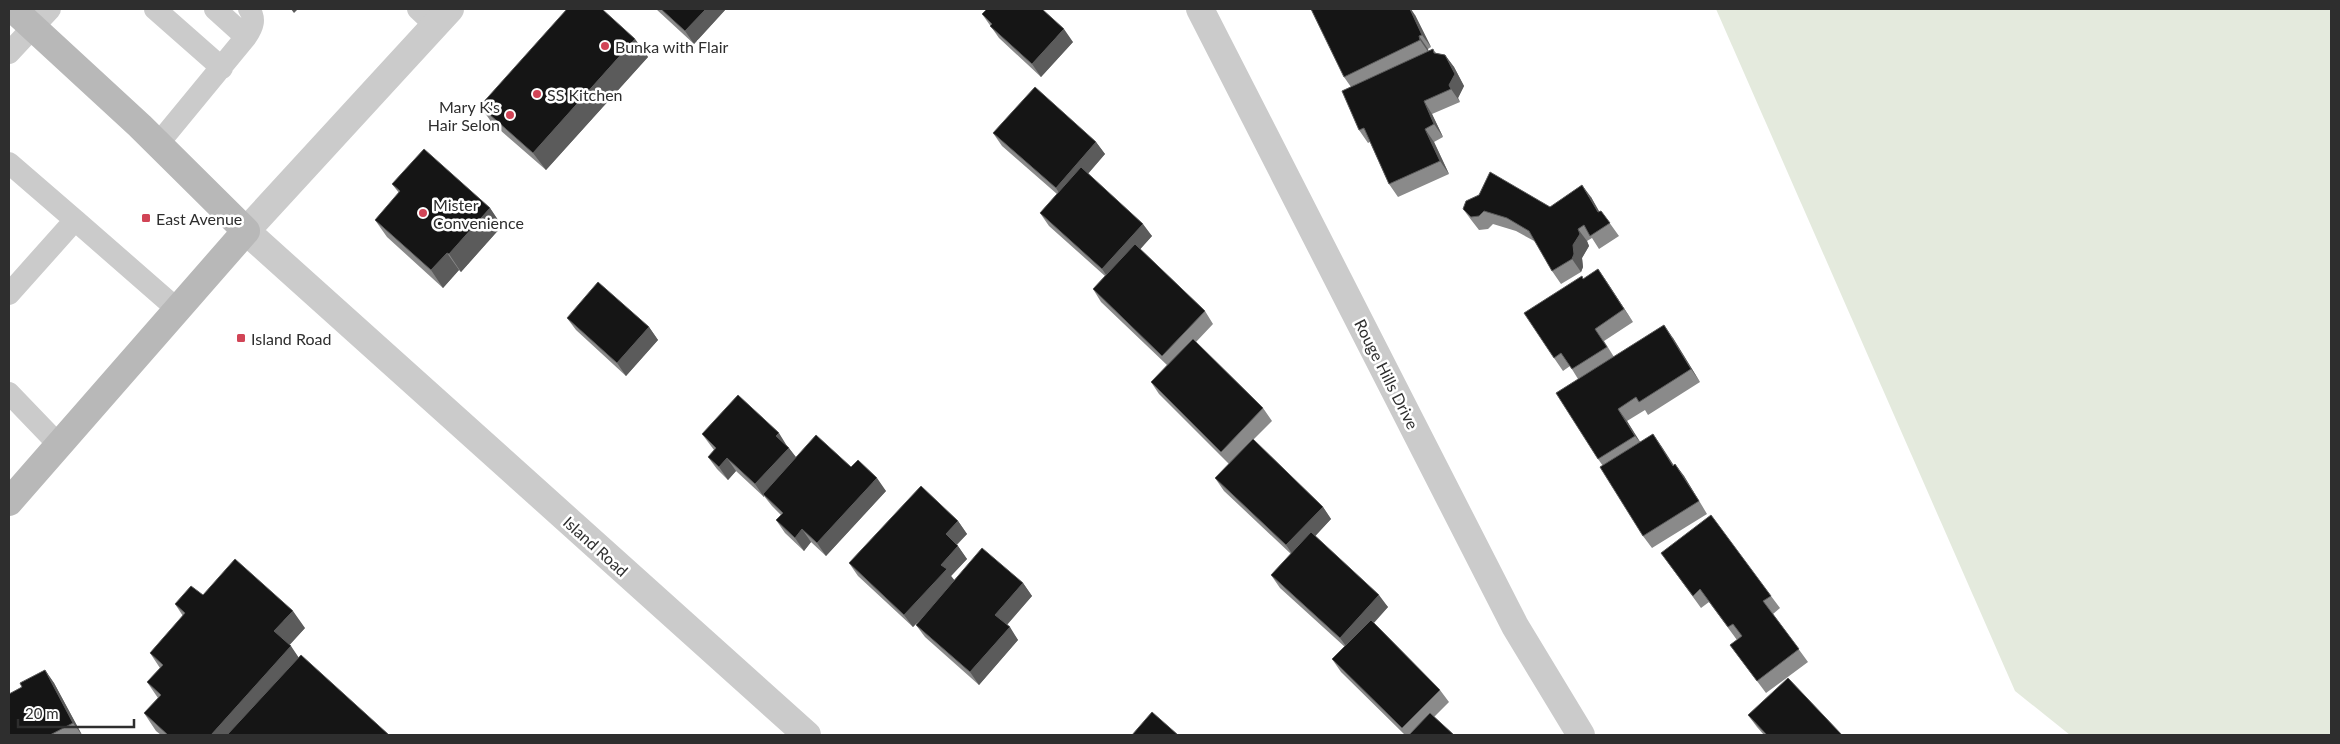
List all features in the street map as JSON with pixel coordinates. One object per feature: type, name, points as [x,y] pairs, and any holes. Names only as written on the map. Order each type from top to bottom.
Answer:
[{"type":"street","name":"Rouge Hills Drive","points":[[1200,9],[1515,626],[1581,735]]},
{"type":"street","name":"Island Road","points":[[31,14],[246,231],[807,735]]},
{"type":"street","points":[[9,502],[434,14]]},
{"type":"lane","points":[[155,9],[222,68]]},
{"type":"lane","points":[[215,9],[246,37]]},
{"type":"lane","points":[[158,144],[246,37],[252,28],[254,18],[248,9]]},
{"type":"lane","points":[[9,53],[31,14]]},
{"type":"lane","points":[[9,163],[178,310]]},
{"type":"lane","points":[[9,294],[75,220]]},
{"type":"lane","points":[[9,393],[59,445]]},
{"type":"shaded area","points":[[1716,9],[2331,9],[2331,735],[2070,735],[2015,691]]},
{"type":"building","points":[[567,9],[602,9],[635,39],[533,153],[480,106]]},
{"type":"building","points":[[661,9],[706,9],[685,31]]},
{"type":"building","points":[[987,9],[1042,9],[1064,29],[1032,64],[990,26],[992,24],[982,14]]},
{"type":"building","points":[[1311,9],[1410,9],[1422,35],[1419,36],[1420,40],[1344,77]]},
{"type":"building","points":[[1433,49],[1434,53],[1445,55],[1455,74],[1449,85],[1451,89],[1424,101],[1434,124],[1425,129],[1440,161],[1389,184],[1364,128],[1359,130],[1342,91]]},
{"type":"building","points":[[1035,87],[1096,142],[1056,188],[993,133]]},
{"type":"building","points":[[424,149],[490,208],[449,254],[447,253],[431,270],[375,220],[400,191],[392,184]]},
{"type":"building","points":[[1081,167],[1143,224],[1102,269],[1040,213]]},
{"type":"building","points":[[1490,172],[1550,207],[1582,185],[1598,212],[1601,211],[1610,223],[1590,236],[1584,225],[1578,229],[1580,234],[1573,245],[1574,254],[1572,259],[1552,271],[1529,231],[1507,218],[1484,211],[1479,216],[1471,217],[1463,209],[1466,201],[1479,195]]},
{"type":"building","points":[[1135,244],[1205,311],[1162,356],[1093,289]]},
{"type":"building","points":[[1598,269],[1624,309],[1595,329],[1607,347],[1572,369],[1561,353],[1554,358],[1524,313],[1582,276],[1583,279]]},
{"type":"building","points":[[598,282],[649,327],[617,363],[567,318]]},
{"type":"building","points":[[1664,325],[1691,369],[1639,402],[1636,397],[1618,409],[1635,436],[1598,459],[1556,393]]},
{"type":"building","points":[[1193,339],[1263,408],[1221,452],[1151,382]]},
{"type":"building","points":[[738,395],[779,433],[776,436],[789,448],[755,484],[727,458],[719,467],[708,457],[716,448],[702,434]]},
{"type":"building","points":[[1653,434],[1673,466],[1675,464],[1699,501],[1643,536],[1600,467]]},
{"type":"building","points":[[816,435],[851,467],[858,460],[877,478],[817,543],[802,529],[795,538],[776,520],[783,513],[763,494]]},
{"type":"building","points":[[1253,439],[1323,507],[1286,545],[1215,478]]},
{"type":"building","points":[[921,486],[958,521],[946,534],[958,546],[941,565],[947,569],[904,615],[849,563]]},
{"type":"building","points":[[1711,515],[1771,596],[1763,601],[1799,649],[1757,681],[1730,645],[1742,636],[1733,624],[1728,627],[1700,589],[1693,596],[1661,553]]},
{"type":"building","points":[[1311,532],[1379,595],[1340,638],[1271,575]]},
{"type":"building","points":[[982,548],[1023,583],[995,615],[1010,627],[970,672],[916,625]]},
{"type":"building","points":[[235,559],[293,611],[274,631],[291,646],[211,735],[168,735],[144,713],[161,695],[147,682],[163,665],[150,653],[185,613],[175,604],[191,586],[203,595]]},
{"type":"building","points":[[1371,620],[1440,690],[1402,728],[1332,659]]},
{"type":"building","points":[[301,655],[389,735],[227,735]]},
{"type":"building","points":[[45,670],[73,723],[50,735],[9,735],[9,694],[22,687],[20,683]]},
{"type":"building","points":[[1788,678],[1842,735],[1767,735],[1748,715]]},
{"type":"building","points":[[1152,712],[1178,735],[1132,735]]},
{"type":"building","points":[[1430,713],[1454,735],[1409,735]]},
{"type":"place","name":"Bunka with Flair","points":[[605,46]]},
{"type":"place","name":"SS Kitchen","points":[[537,94]]},
{"type":"place","name":"Mary K's Hair Selon","points":[[510,115]]},
{"type":"place","name":"Mister Convenience","points":[[423,213]]},
{"type":"place","name":"East Avenue","points":[[146,218]]},
{"type":"place","name":"Island Road","points":[[241,338]]}]
